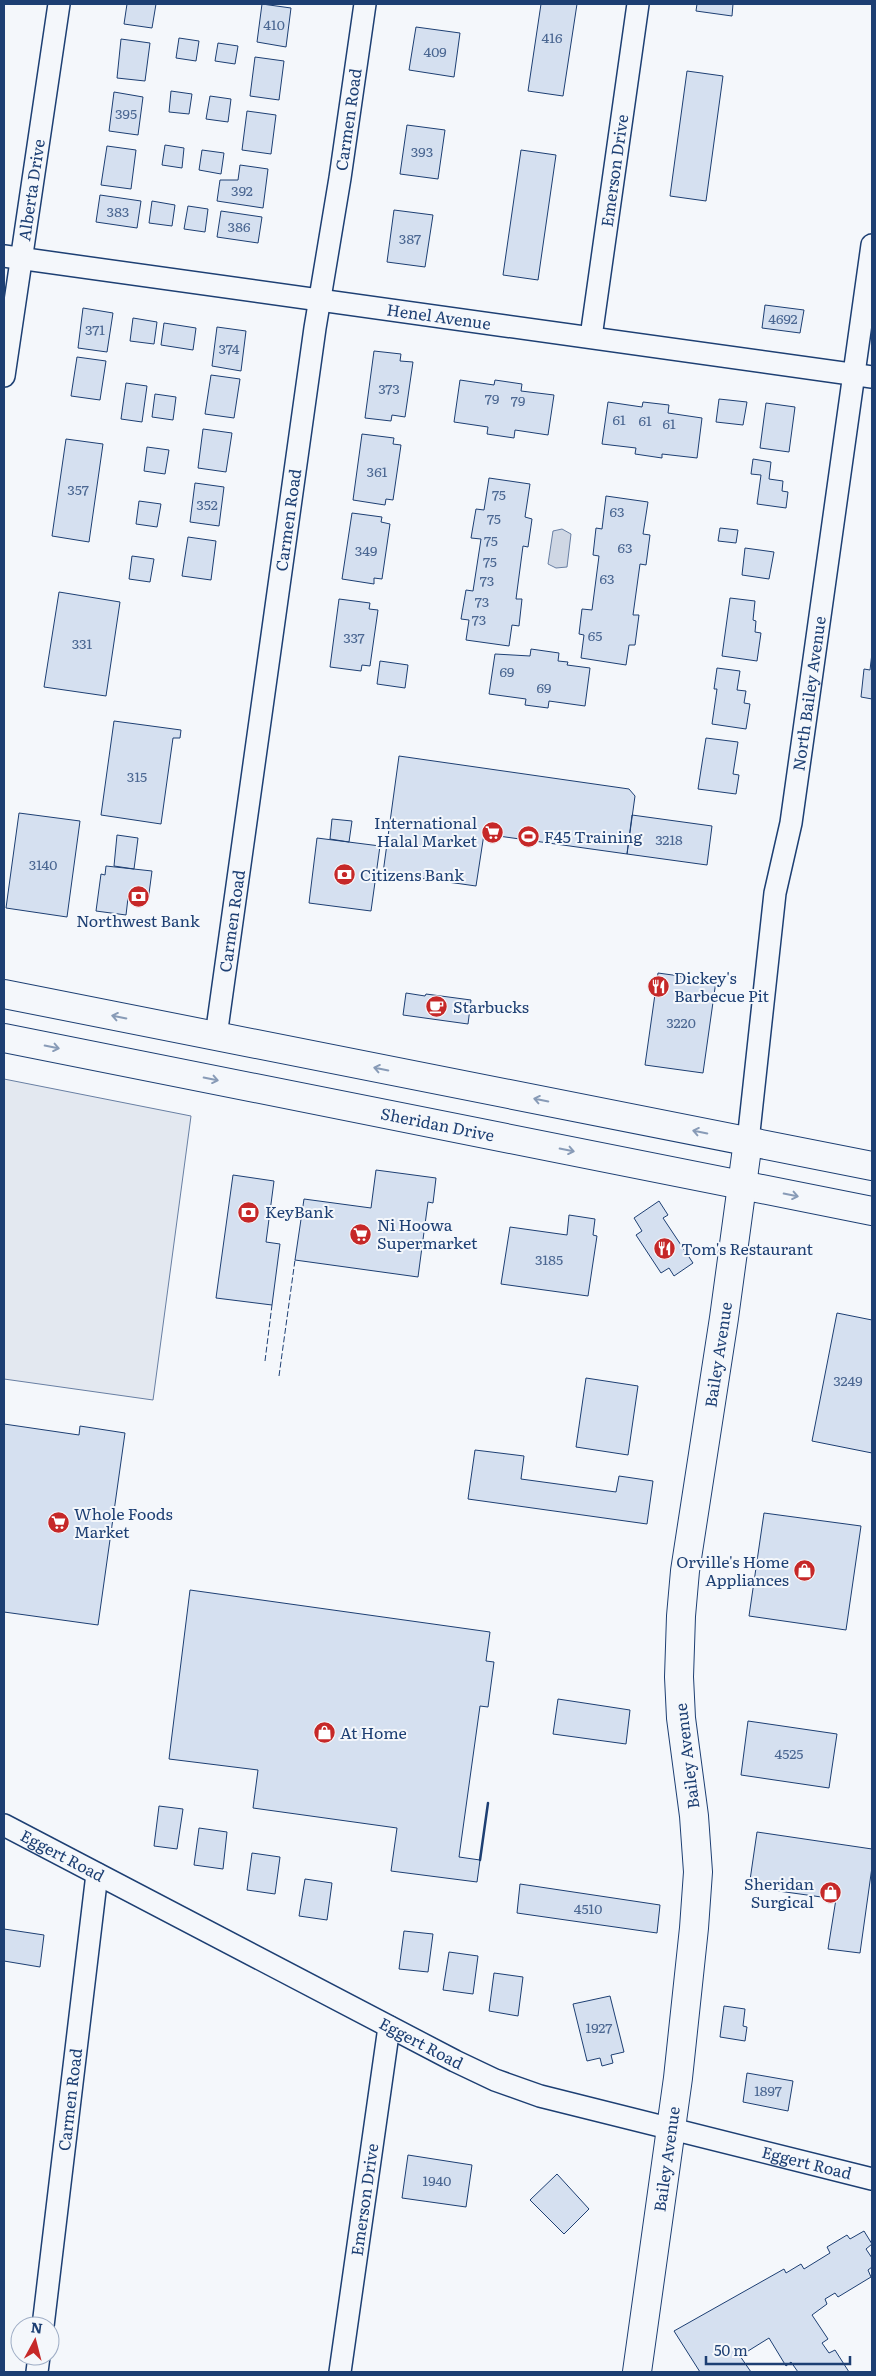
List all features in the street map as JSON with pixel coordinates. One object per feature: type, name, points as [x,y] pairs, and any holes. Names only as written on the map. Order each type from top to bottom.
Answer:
[{"type":"main road","points":[[4,994],[872,1166]]},
{"type":"main road","name":"Sheridan Drive","points":[[4,1038],[872,1211]]},
{"type":"main road","name":"Bailey Avenue","points":[[637,2372],[671,2127],[694,1928],[698,1872],[694,1816],[681,1718],[679,1677],[685,1571],[748,1141]]},
{"type":"street","name":"Alberta Drive","points":[[4,376],[12,257],[59,4]]},
{"type":"street","name":"Carmen Road","points":[[216,1036],[319,300],[340,178],[364,4]]},
{"type":"street","name":"Emerson Drive","points":[[591,338],[638,4]]},
{"type":"street","name":"North Bailey Avenue","points":[[748,1141],[775,893],[791,823],[863,376],[872,246]]},
{"type":"street","name":"Henel Avenue","points":[[12,257],[863,376]]},
{"type":"street","name":"Eggert Road","points":[[4,1825],[389,2027],[495,2080],[531,2092],[872,2178]]},
{"type":"street","name":"Carmen Road","points":[[44,2316],[97,1874]]},
{"type":"street","name":"Emerson Drive","points":[[340,2372],[389,2027]]},
{"type":"shaded area","points":[[562,529],[571,534],[567,567],[556,568],[548,564],[553,531]]},
{"type":"shaded area","points":[[4,1079],[191,1116],[153,1400],[4,1379]]},
{"type":"building","points":[[127,4],[156,4],[152,28],[124,24]]},
{"type":"building","points":[[262,4],[291,8],[286,47],[257,42]]},
{"type":"building","points":[[541,4],[577,4],[563,96],[528,91]]},
{"type":"building","points":[[697,4],[733,4],[732,16],[696,11]]},
{"type":"building","points":[[416,27],[460,33],[454,77],[409,70]]},
{"type":"building","points":[[179,38],[199,41],[196,61],[176,58]]},
{"type":"building","points":[[121,39],[150,43],[145,81],[117,78]]},
{"type":"building","points":[[218,43],[238,46],[235,64],[215,61]]},
{"type":"building","points":[[255,57],[284,61],[279,100],[250,96]]},
{"type":"building","points":[[687,71],[723,76],[706,201],[670,196]]},
{"type":"building","points":[[171,91],[192,94],[189,114],[169,112]]},
{"type":"building","points":[[114,92],[143,97],[138,135],[109,131]]},
{"type":"building","points":[[210,96],[231,99],[228,122],[206,119]]},
{"type":"building","points":[[247,111],[276,115],[271,154],[242,150]]},
{"type":"building","points":[[407,125],[445,130],[438,179],[400,174]]},
{"type":"building","points":[[165,145],[184,148],[182,168],[162,165]]},
{"type":"building","points":[[107,146],[136,150],[131,189],[101,185]]},
{"type":"building","points":[[202,150],[224,153],[221,174],[199,170]]},
{"type":"building","points":[[521,150],[556,155],[538,280],[503,275]]},
{"type":"building","points":[[240,165],[268,169],[263,208],[217,201],[220,180],[238,180]]},
{"type":"building","points":[[100,195],[141,201],[137,228],[96,222]]},
{"type":"building","points":[[152,201],[175,205],[172,226],[149,223]]},
{"type":"building","points":[[188,206],[208,209],[205,232],[184,229]]},
{"type":"building","points":[[394,210],[433,215],[425,267],[387,262]]},
{"type":"building","points":[[221,211],[262,217],[258,243],[217,237]]},
{"type":"building","points":[[765,305],[804,310],[800,333],[762,328]]},
{"type":"building","points":[[83,308],[113,313],[107,352],[78,348]]},
{"type":"building","points":[[133,318],[157,322],[154,344],[130,341]]},
{"type":"building","points":[[164,323],[196,328],[193,350],[161,345]]},
{"type":"building","points":[[217,327],[246,331],[241,371],[212,366]]},
{"type":"building","points":[[374,351],[401,354],[400,361],[413,362],[405,417],[392,415],[391,421],[365,418]]},
{"type":"building","points":[[77,357],[106,361],[100,400],[71,396]]},
{"type":"building","points":[[211,375],[240,379],[234,418],[205,414]]},
{"type":"building","points":[[460,380],[494,385],[495,380],[522,384],[521,391],[554,395],[548,435],[515,430],[514,438],[487,434],[488,427],[454,422]]},
{"type":"building","points":[[126,383],[147,386],[142,422],[121,419]]},
{"type":"building","points":[[155,394],[176,397],[173,420],[152,417]]},
{"type":"building","points":[[719,399],[747,402],[743,425],[716,422]]},
{"type":"building","points":[[608,402],[642,407],[643,402],[669,405],[668,413],[702,418],[697,458],[662,454],[662,458],[635,454],[636,448],[602,444]]},
{"type":"building","points":[[766,403],[795,407],[789,452],[760,448]]},
{"type":"building","points":[[203,429],[232,433],[226,472],[198,468]]},
{"type":"building","points":[[362,434],[394,438],[393,444],[401,445],[393,500],[386,499],[385,505],[353,500]]},
{"type":"building","points":[[66,439],[103,444],[89,542],[52,536]]},
{"type":"building","points":[[147,447],[169,450],[165,474],[144,471]]},
{"type":"building","points":[[753,459],[771,462],[769,479],[783,481],[782,491],[788,492],[786,508],[757,504],[761,475],[751,474]]},
{"type":"building","points":[[489,478],[530,484],[525,517],[532,519],[528,547],[523,546],[516,599],[522,599],[519,626],[512,625],[509,646],[466,640],[469,620],[461,619],[466,590],[473,591],[481,539],[471,538],[476,509],[484,510]]},
{"type":"building","points":[[195,483],[224,487],[219,526],[190,522]]},
{"type":"building","points":[[606,496],[648,502],[643,534],[650,535],[646,565],[640,564],[633,615],[639,615],[635,645],[629,645],[626,665],[581,658],[584,635],[579,634],[582,609],[592,610],[599,556],[593,555],[596,528],[602,529]]},
{"type":"building","points":[[139,501],[161,504],[157,527],[136,524]]},
{"type":"building","points":[[352,513],[382,517],[381,522],[390,524],[382,579],[374,578],[374,584],[342,579]]},
{"type":"building","points":[[720,528],[738,530],[736,543],[718,541]]},
{"type":"building","points":[[188,537],[216,541],[211,580],[182,576]]},
{"type":"building","points":[[745,548],[774,552],[769,579],[742,575]]},
{"type":"building","points":[[132,556],[154,559],[150,582],[129,579]]},
{"type":"building","points":[[59,592],[120,602],[106,696],[44,687]]},
{"type":"building","points":[[730,598],[755,601],[753,620],[756,621],[755,632],[761,633],[757,661],[722,656]]},
{"type":"building","points":[[339,599],[370,603],[369,609],[378,610],[370,666],[362,665],[361,671],[330,667]]},
{"type":"building","points":[[531,649],[559,653],[558,661],[568,662],[567,665],[590,668],[585,706],[549,701],[548,708],[525,705],[526,699],[489,694],[495,654],[530,656]]},
{"type":"building","points":[[872,653],[872,699],[861,697],[864,669],[870,670]]},
{"type":"building","points":[[380,661],[408,665],[405,688],[377,684]]},
{"type":"building","points":[[717,668],[740,671],[737,690],[746,691],[744,703],[750,704],[746,729],[712,724],[717,689],[714,689]]},
{"type":"building","points":[[114,721],[181,730],[180,738],[173,738],[161,824],[101,815]]},
{"type":"building","points":[[706,738],[738,742],[733,774],[739,775],[736,794],[698,789]]},
{"type":"building","points":[[399,756],[629,789],[635,796],[627,854],[484,834],[476,886],[383,873]]},
{"type":"building","points":[[19,813],[80,821],[67,917],[6,908]]},
{"type":"building","points":[[632,815],[712,826],[707,865],[627,854]]},
{"type":"building","points":[[332,819],[352,821],[349,842],[330,839]]},
{"type":"building","points":[[117,835],[138,838],[134,869],[114,866]]},
{"type":"building","name":"Citizens Bank","points":[[317,838],[380,846],[371,911],[309,903]]},
{"type":"building","points":[[106,866],[152,871],[148,901],[128,898],[126,915],[96,911],[101,874],[105,875]]},
{"type":"building","points":[[658,973],[716,981],[703,1073],[645,1065]]},
{"type":"building","name":"Starbucks","points":[[406,993],[471,1000],[468,1024],[403,1015]]},
{"type":"building","name":"Ni Hoowa Supermarket","points":[[376,1170],[436,1178],[433,1203],[428,1202],[418,1277],[295,1260],[304,1199],[371,1208]]},
{"type":"building","name":"KeyBank","points":[[233,1175],[274,1181],[266,1242],[280,1244],[272,1305],[216,1298]]},
{"type":"building","name":"Tom's Restaurant","points":[[659,1201],[668,1215],[663,1218],[693,1263],[674,1276],[669,1268],[661,1273],[636,1235],[642,1231],[634,1218]]},
{"type":"building","points":[[569,1215],[595,1219],[593,1235],[597,1236],[588,1296],[501,1284],[510,1227],[567,1235]]},
{"type":"building","points":[[837,1313],[872,1320],[872,1453],[812,1441]]},
{"type":"building","points":[[586,1378],[638,1386],[628,1455],[576,1447]]},
{"type":"building","name":"Whole Foods Market","points":[[4,1424],[79,1435],[80,1426],[125,1433],[98,1625],[4,1612]]},
{"type":"building","points":[[475,1450],[524,1456],[521,1479],[616,1492],[619,1476],[653,1481],[647,1524],[468,1499]]},
{"type":"building","name":"Orville's Home Appliances","points":[[764,1513],[861,1526],[846,1630],[749,1616]]},
{"type":"building","name":"At Home","points":[[190,1590],[490,1632],[486,1661],[494,1662],[488,1707],[480,1706],[459,1857],[480,1860],[477,1882],[391,1871],[397,1828],[253,1808],[258,1770],[169,1759]]},
{"type":"building","points":[[558,1699],[630,1710],[626,1744],[553,1734]]},
{"type":"building","points":[[748,1721],[837,1734],[829,1788],[741,1775]]},
{"type":"building","points":[[159,1806],[183,1809],[177,1849],[154,1846]]},
{"type":"building","points":[[199,1828],[227,1832],[223,1869],[194,1865]]},
{"type":"building","name":"Sheridan Surgical","points":[[757,1832],[872,1849],[872,1867],[860,1953],[828,1949],[836,1899],[749,1887]]},
{"type":"building","points":[[252,1853],[280,1857],[275,1894],[247,1890]]},
{"type":"building","points":[[305,1879],[332,1883],[327,1920],[299,1916]]},
{"type":"building","points":[[520,1884],[660,1905],[657,1933],[517,1913]]},
{"type":"building","points":[[4,1929],[44,1935],[40,1967],[4,1961]]},
{"type":"building","points":[[404,1931],[433,1934],[428,1972],[399,1969]]},
{"type":"building","points":[[449,1952],[478,1956],[473,1994],[443,1990]]},
{"type":"building","points":[[494,1973],[523,1977],[518,2016],[489,2011]]},
{"type":"building","points":[[610,1996],[624,2052],[611,2055],[613,2063],[602,2066],[600,2058],[587,2061],[573,2004]]},
{"type":"building","points":[[724,2006],[745,2009],[743,2026],[747,2027],[745,2041],[720,2037]]},
{"type":"building","points":[[747,2073],[793,2081],[788,2111],[743,2102]]},
{"type":"building","points":[[408,2155],[472,2165],[466,2207],[402,2198]]},
{"type":"building","points":[[557,2174],[589,2209],[564,2234],[530,2200]]},
{"type":"building","points":[[864,2231],[872,2244],[866,2249],[872,2258],[872,2267],[868,2270],[871,2277],[838,2297],[835,2293],[825,2299],[827,2304],[812,2315],[828,2339],[822,2343],[829,2353],[835,2350],[849,2372],[798,2372],[791,2362],[786,2366],[769,2338],[740,2356],[751,2372],[700,2372],[674,2331],[784,2269],[786,2273],[801,2264],[804,2269],[830,2253],[827,2247],[847,2235],[850,2239]]},
{"type":"fence","points":[[279,1376],[295,1260]]},
{"type":"fence","points":[[265,1361],[272,1305]]},
{"type":"wall","points":[[480,1860],[488,1803]]},
{"type":"place","name":"International Halal Market","points":[[493,832]]},
{"type":"place","name":"F45 Training","points":[[528,837]]},
{"type":"place","name":"Citizens Bank","points":[[344,875]]},
{"type":"place","name":"Northwest Bank","points":[[138,897]]},
{"type":"place","name":"Dickey's Barbecue Pit","points":[[658,987]]},
{"type":"place","name":"Starbucks","points":[[437,1007]]},
{"type":"place","name":"KeyBank","points":[[249,1212]]},
{"type":"place","name":"Ni Hoowa Supermarket","points":[[361,1234]]},
{"type":"place","name":"Tom's Restaurant","points":[[665,1249]]},
{"type":"place","name":"Whole Foods Market","points":[[58,1523]]},
{"type":"place","name":"Orville's Home Appliances","points":[[805,1571]]},
{"type":"place","name":"At Home","points":[[324,1733]]},
{"type":"place","name":"Sheridan Surgical","points":[[830,1893]]}]
